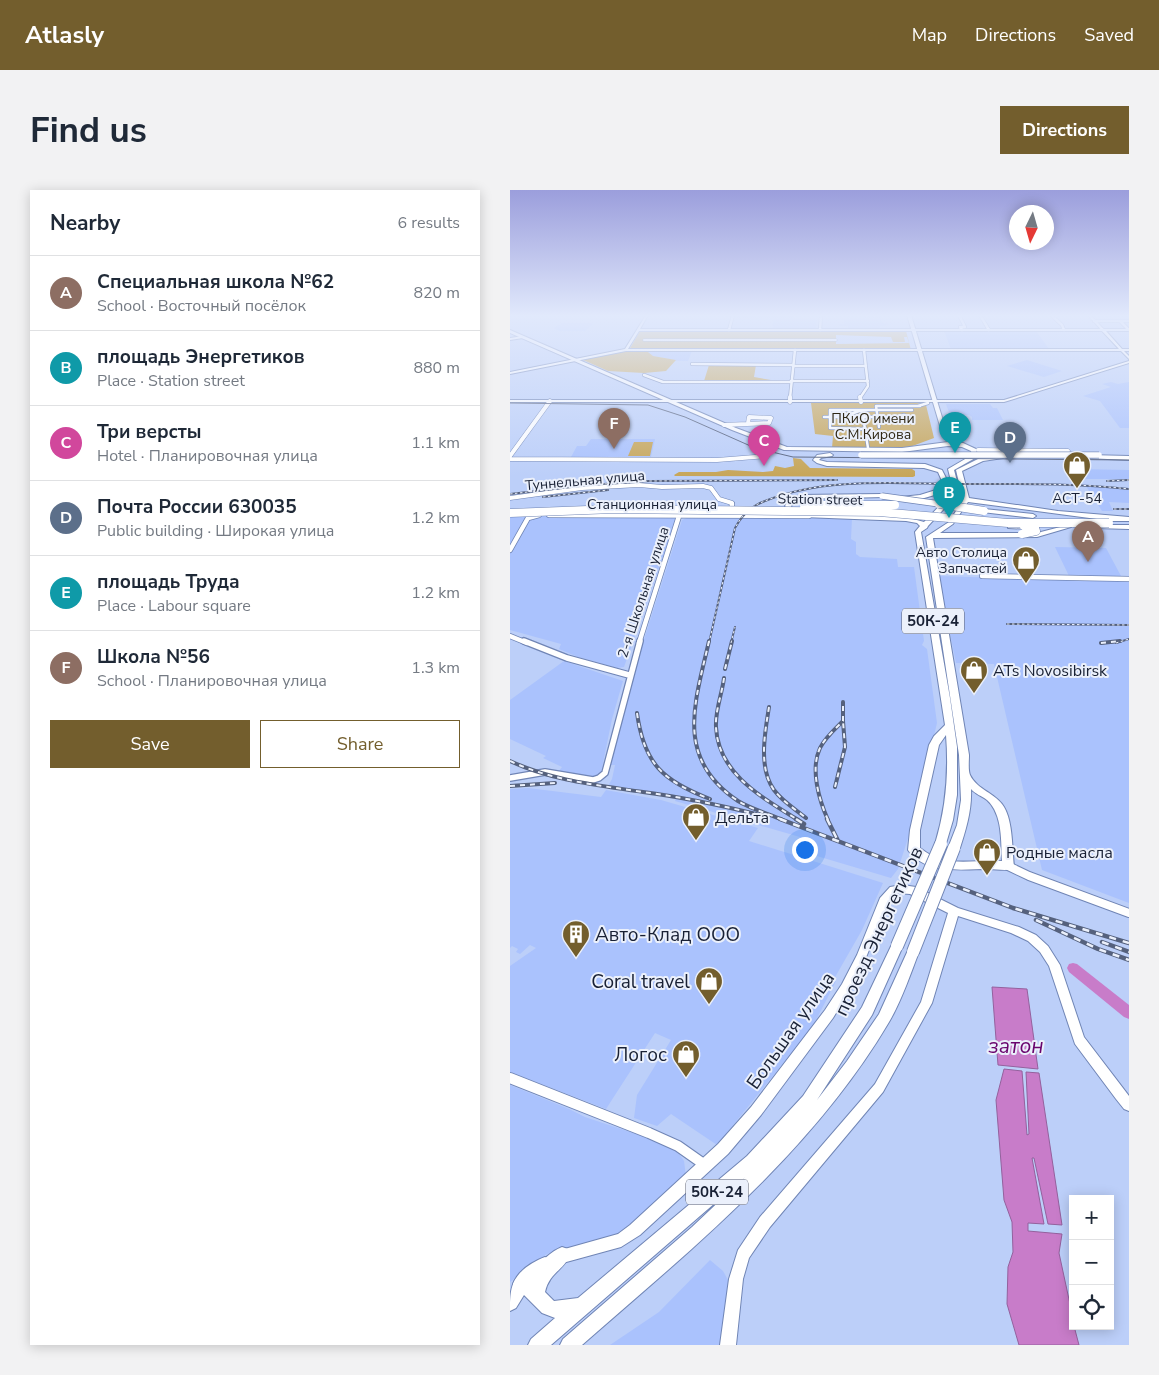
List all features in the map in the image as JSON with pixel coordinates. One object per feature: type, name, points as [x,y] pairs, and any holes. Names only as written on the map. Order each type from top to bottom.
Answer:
[{"type":"main road","points":[[595,369],[724,425],[784,448],[798,450],[907,450],[942,443],[959,443]]},
{"type":"main road","points":[[925,369],[946,436],[959,443],[978,450],[1002,455],[1115,456]]},
{"type":"main road","points":[[510,401],[935,402]]},
{"type":"main road","points":[[942,443],[946,436]]},
{"type":"main road","points":[[942,443],[963,445],[976,452],[975,456],[969,461],[951,469],[955,486],[910,498],[817,499],[803,504],[805,510],[822,514],[920,518],[1032,527],[1036,530],[1034,533],[1022,534],[958,532],[953,530],[951,523]]},
{"type":"main road","points":[[831,455],[855,450]]},
{"type":"main road","points":[[930,532],[951,523],[966,500],[959,470],[979,456],[978,450]]},
{"type":"main road","points":[[944,480],[942,473],[937,469],[926,466],[908,464],[827,464],[816,460],[821,456],[831,455],[1100,455],[1129,457]]},
{"type":"main road","points":[[973,462],[990,458],[1129,457]]},
{"type":"main road","points":[[908,464],[929,469],[933,472],[936,480]]},
{"type":"main road","name":"50К-24","points":[[930,532],[934,514],[952,498],[955,486]]},
{"type":"main road","points":[[770,507],[821,504],[895,505],[918,501],[930,493]]},
{"type":"main road","points":[[1068,527],[1038,535],[941,534],[930,532],[919,522],[906,519],[812,516],[788,509],[789,503],[796,498],[882,496],[984,511],[1043,516],[1119,519]]},
{"type":"main road","points":[[966,500],[1058,513],[1119,519],[1129,522]]},
{"type":"main road","name":"Station street","points":[[510,511],[614,505],[888,509],[1008,519],[1129,522]]},
{"type":"main road","name":"Station street","points":[[510,511],[614,509],[879,512],[1009,525],[1108,522]]},
{"type":"main road","points":[[1009,525],[1068,527],[1129,522]]},
{"type":"main road","name":"проезд Энергетиков","points":[[537,1345],[752,1161],[808,1101],[867,1011],[941,844],[952,808],[952,744],[918,532],[930,532],[961,726],[966,800],[962,825],[954,848],[913,952],[884,1017],[820,1109],[763,1172],[687,1242],[569,1345]]},
{"type":"main road","points":[[949,726],[937,738],[915,830],[914,850],[926,859],[954,867],[990,863],[1008,866],[1006,835],[1000,809],[997,803],[976,790],[965,774]]},
{"type":"main road","points":[[937,738],[945,737],[952,744]]},
{"type":"main road","points":[[966,800],[987,796]]},
{"type":"main road","name":"Большая улица","points":[[520,1284],[532,1272],[562,1255],[620,1240],[635,1230],[706,1165],[756,1112],[829,1014],[858,963],[888,895],[894,890],[910,890],[954,911],[1015,930],[1032,938],[1044,949],[1054,965],[1079,1040],[1120,1095],[1129,1104]]},
{"type":"main road","points":[[728,1345],[736,1279],[744,1255],[765,1222],[879,1088],[926,1003],[954,911]]},
{"type":"main road","points":[[536,1295],[538,1281],[544,1271],[562,1255]]},
{"type":"main road","points":[[510,1302],[520,1284],[531,1288],[543,1305],[551,1311],[564,1311],[581,1306]]},
{"type":"street","points":[[510,373],[531,369]]},
{"type":"street","points":[[790,402],[793,369]]},
{"type":"street","points":[[861,402],[860,396],[866,390],[868,381],[866,369]]},
{"type":"street","points":[[935,402],[1004,401],[1107,369]]},
{"type":"street","points":[[644,375],[663,382],[868,381]]},
{"type":"street","points":[[510,456],[550,401]]},
{"type":"street","points":[[824,417],[906,416],[912,410],[928,403]]},
{"type":"street","points":[[879,427],[876,404],[920,406]]},
{"type":"street","points":[[865,429],[830,428],[830,410],[912,410]]},
{"type":"street","points":[[862,410],[868,448]]},
{"type":"street","points":[[846,418],[862,410]]},
{"type":"street","points":[[724,425],[769,423],[771,418],[749,417],[748,423]]},
{"type":"street","points":[[978,450],[1068,450]]},
{"type":"street","points":[[510,460],[717,460],[767,456]]},
{"type":"street","name":"Туннельная улица","points":[[510,498],[582,488],[640,485],[662,487],[703,486],[711,488],[719,499],[732,503],[733,507],[730,516]]},
{"type":"street","name":"Станционная улица","points":[[510,550],[531,516],[812,516]]},
{"type":"street","name":"2-я Школьная улица","points":[[629,675],[679,516]]},
{"type":"street","points":[[982,576],[1129,579]]},
{"type":"street","points":[[510,636],[567,658],[629,675],[616,718],[605,772],[602,776],[589,780],[547,772],[510,778]]},
{"type":"street","points":[[1008,866],[1029,876],[1129,913]]},
{"type":"street","points":[[510,1078],[583,1108],[651,1132],[685,1149],[706,1165]]},
{"type":"shaded area","points":[[1017,369],[1055,369],[1062,371],[1044,377]]},
{"type":"shaded area","points":[[1111,382],[1118,384],[1129,382],[1129,428],[1120,428],[1100,401],[1083,396],[1111,387],[1102,384]]},
{"type":"shaded area","points":[[946,404],[990,404],[993,408],[997,408],[1003,420],[972,420],[972,417],[969,415],[950,415]]},
{"type":"shaded area","points":[[591,439],[655,439],[651,457],[571,457],[577,446],[586,446]]},
{"type":"shaded area","points":[[1074,469],[1129,470],[1129,479],[1082,479]]},
{"type":"shaded area","points":[[1086,486],[1129,490],[1129,503],[1109,502],[1113,511],[1102,511]]},
{"type":"shaded area","points":[[510,516],[677,517],[624,667],[617,668],[578,657],[559,649],[561,644],[510,630]]},
{"type":"shaded area","points":[[689,517],[852,518],[851,539],[856,542],[856,554],[860,557],[897,559],[898,567],[914,567],[924,641],[922,645],[927,649],[937,723],[914,820],[898,869],[891,878],[800,851],[800,837],[675,801],[677,796],[608,786],[612,779],[615,765],[611,765],[619,724],[640,652],[682,520]]},
{"type":"shaded area","points":[[1055,547],[1106,548],[1121,576],[1069,576]]},
{"type":"shaded area","points":[[938,576],[1129,580],[1129,903],[1042,870],[994,664],[956,663]]},
{"type":"shaded area","points":[[564,661],[623,681],[612,719],[601,773],[592,777],[558,772],[562,767],[543,758],[546,756],[510,739],[510,700]]},
{"type":"shaded area","points":[[528,788],[601,797],[606,790],[661,800],[758,828],[749,841],[883,883],[862,930],[834,979],[836,981],[812,1028],[717,1145],[671,1114],[657,1126],[634,1118],[637,1095],[671,1040],[655,1033],[606,1109],[510,1072],[510,966],[536,948],[530,945],[520,954],[516,952],[518,949],[512,946],[510,948],[510,789]]},
{"type":"shaded area","points":[[510,1085],[585,1117],[666,1144],[680,1155],[684,1161],[686,1176],[629,1229],[619,1234],[547,1254],[510,1282]]},
{"type":"shaded area","points":[[710,1260],[723,1271],[732,1287],[724,1345],[610,1345],[659,1312]]},
{"type":"green space","points":[[603,369],[668,369],[666,371],[644,373],[608,371]]},
{"type":"green space","points":[[708,369],[755,369],[754,377],[777,381],[704,381]]},
{"type":"green space","name":"ПКиО имени С.М.Кирова","points":[[811,403],[917,403],[926,405],[934,438],[907,448],[832,448],[833,436],[815,434]]},
{"type":"green space","points":[[634,442],[653,442],[650,456],[628,456]]},
{"type":"green space","points":[[793,458],[801,459],[810,468],[912,469],[915,471],[915,476],[674,475],[679,472],[716,472],[728,470],[773,471],[775,466],[785,468],[794,466]]},
{"type":"water","name":"затон","points":[[992,987],[1027,989],[1038,1069],[998,1065]]},
{"type":"water","points":[[1004,1069],[1022,1071],[1027,1135],[1029,1134],[1026,1072],[1039,1073],[1062,1225],[1048,1224],[1034,1158],[1032,1158],[1044,1224],[1028,1223],[1028,1231],[1062,1234],[1059,1253],[1069,1299],[1069,1330],[1075,1330],[1079,1345],[1019,1345],[1007,1304],[1008,1267],[1013,1252],[1012,1222],[1004,1200],[996,1100]]},
{"type":"waterway","points":[[1073,968],[1129,1013]]},
{"type":"tram line","points":[[510,403],[648,405],[685,417],[755,448],[793,457],[1129,460]]},
{"type":"railway","points":[[510,494],[589,485],[649,481],[837,480]]},
{"type":"railway","points":[[1107,481],[1129,480]]},
{"type":"railway","points":[[709,643],[735,528],[747,512],[765,501],[788,493],[813,488],[864,483],[1047,484],[1129,489]]},
{"type":"railway","points":[[543,497],[608,490]]},
{"type":"railway","points":[[1114,509],[1129,509]]},
{"type":"railway","points":[[1007,624],[1129,625]]},
{"type":"railway","points":[[731,643],[735,627]]},
{"type":"railway","points":[[1116,643],[1129,639]]},
{"type":"railway","points":[[709,641],[695,708],[694,728],[697,748],[704,767],[718,784],[738,801],[783,820]]},
{"type":"railway","points":[[725,669],[732,641]]},
{"type":"railway","points":[[1101,643],[1120,641]]},
{"type":"railway","points":[[724,678],[716,727],[719,744],[725,758],[745,783],[771,803],[798,820]]},
{"type":"railway","points":[[843,702],[843,721]]},
{"type":"railway","points":[[769,707],[764,750],[764,761],[769,781],[781,798],[806,818]]},
{"type":"railway","points":[[637,713],[645,745],[658,768],[680,785],[710,799]]},
{"type":"railway","points":[[828,820],[817,784],[817,756],[822,744],[843,721]]},
{"type":"railway","points":[[835,787],[845,747],[843,721]]},
{"type":"railway","points":[[510,761],[559,778],[714,804],[756,814]]},
{"type":"railway","points":[[510,786],[555,783]]},
{"type":"railway","points":[[780,819],[1013,908],[1129,943]]},
{"type":"railway","points":[[796,819],[804,824]]},
{"type":"railway","points":[[827,819],[838,841]]},
{"type":"railway","points":[[1036,920],[1098,949],[1129,960]]},
{"type":"railway","points":[[1102,942],[1129,952]]},
{"type":"place","name":"Школа №56","points":[[614,449]]},
{"type":"place","name":"площадь Труда","points":[[955,453]]},
{"type":"place","name":"Почта России 630035","points":[[1010,463]]},
{"type":"place","name":"Три версты","points":[[764,466]]},
{"type":"place","name":"АСТ-54","points":[[1077,489]]},
{"type":"place","name":"площадь Энергетиков","points":[[949,518]]},
{"type":"place","name":"Специальная школа №62","points":[[1088,562]]},
{"type":"place","name":"Авто Столица Запчастей","points":[[1026,584]]},
{"type":"place","name":"ATs Novosibirsk","points":[[974,694]]},
{"type":"place","name":"Дельта","points":[[696,841]]},
{"type":"place","name":"Родные масла","points":[[987,876]]},
{"type":"place","name":"Авто-Клад ООО","points":[[576,958]]},
{"type":"place","name":"Coral travel","points":[[709,1005]]},
{"type":"place","name":"Логос","points":[[686,1078]]}]
